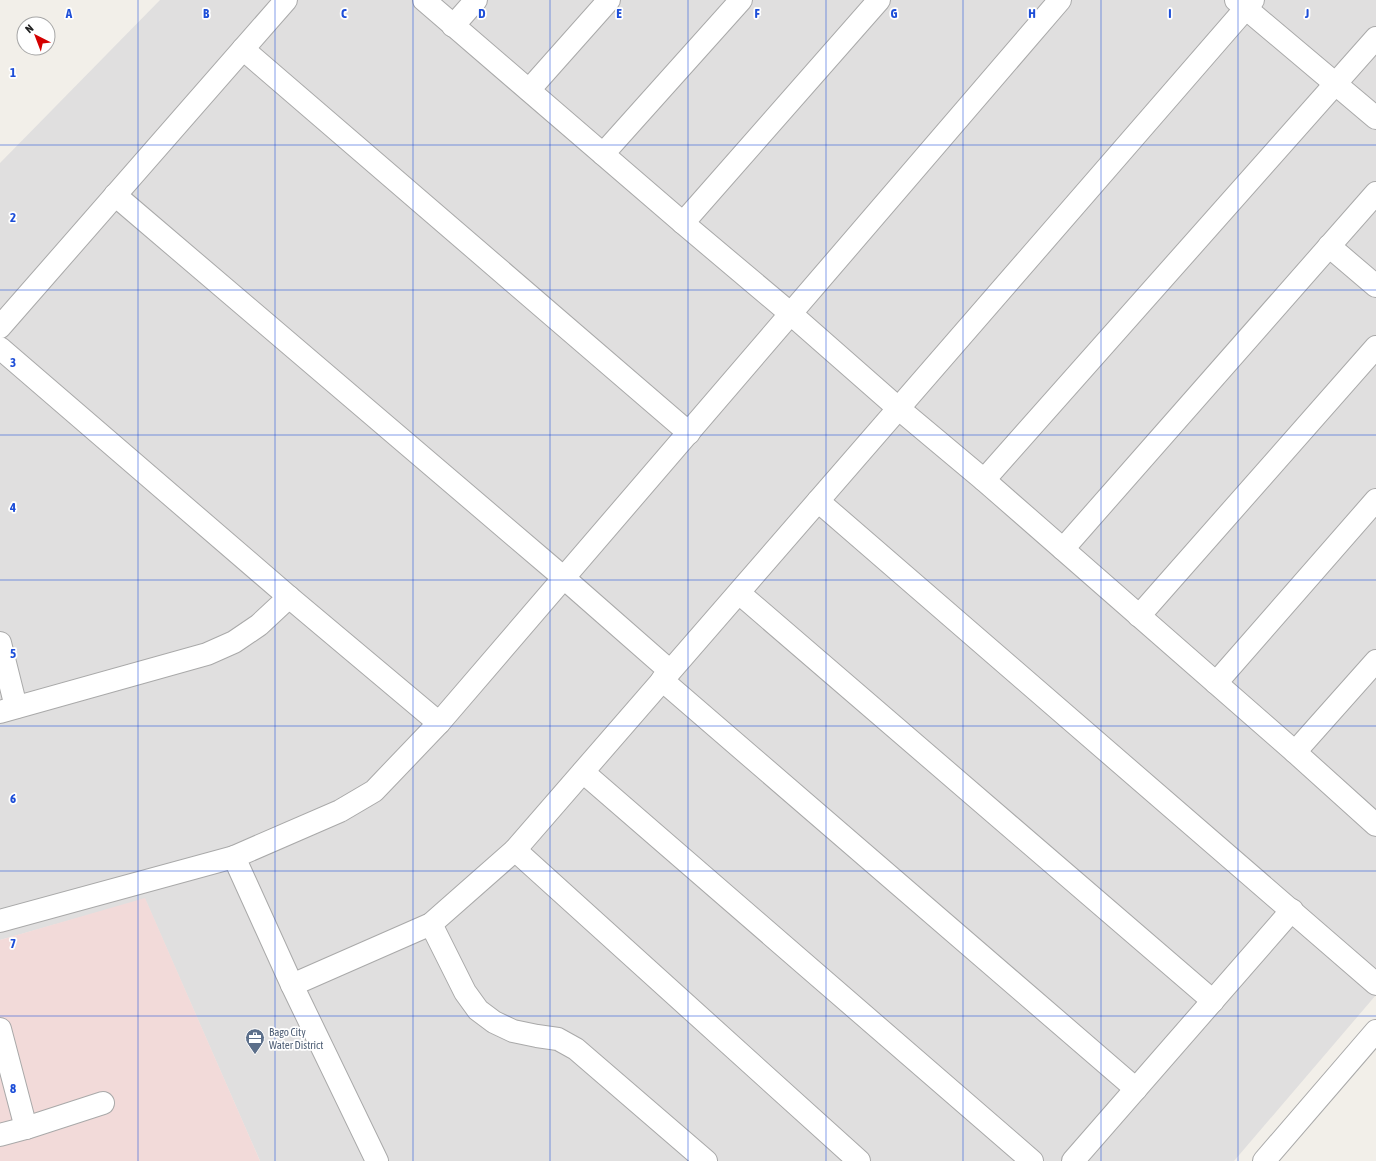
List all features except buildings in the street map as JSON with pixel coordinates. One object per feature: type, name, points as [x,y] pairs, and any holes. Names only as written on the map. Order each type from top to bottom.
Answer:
[{"type":"street","points":[[0,327],[286,0]]},
{"type":"street","points":[[424,0],[791,314],[898,408],[984,480],[1295,752],[1373,818]]},
{"type":"street","points":[[453,26],[476,0]]},
{"type":"street","points":[[529,90],[610,0]]},
{"type":"street","points":[[603,154],[741,0]]},
{"type":"street","points":[[683,223],[879,0]]},
{"type":"street","points":[[0,921],[234,857],[340,811],[374,790],[439,724],[1060,0]]},
{"type":"street","points":[[292,985],[431,924],[515,850],[818,501],[1245,3],[1376,118]]},
{"type":"street","points":[[984,480],[1376,38]]},
{"type":"street","points":[[243,49],[689,433]]},
{"type":"street","points":[[1063,549],[1376,193]]},
{"type":"street","points":[[115,195],[564,578],[666,676],[1136,1089]]},
{"type":"street","points":[[1329,246],[1376,286]]},
{"type":"street","points":[[1139,616],[1376,347]]},
{"type":"street","points":[[0,348],[439,724]]},
{"type":"street","points":[[1216,683],[1376,500]]},
{"type":"street","points":[[818,501],[1376,984]]},
{"type":"street","points":[[738,593],[1212,1001]]},
{"type":"street","points":[[0,644],[8,709],[206,654],[234,642],[259,625],[289,597]]},
{"type":"street","points":[[1295,752],[1376,662]]},
{"type":"street","points":[[583,772],[1032,1161]]},
{"type":"street","points":[[515,850],[859,1161]]},
{"type":"street","points":[[234,857],[292,985],[377,1161]]},
{"type":"street","points":[[1073,1161],[1292,910]]},
{"type":"street","points":[[431,924],[465,992],[478,1010],[494,1022],[513,1030],[558,1039],[576,1049],[706,1161]]},
{"type":"street","points":[[0,1029],[26,1128]]},
{"type":"street","points":[[1264,1161],[1376,1031]]},
{"type":"street","points":[[0,1135],[103,1103]]},
{"type":"shaded area","points":[[160,0],[1376,0],[1376,995],[1234,1161],[260,1161],[145,899],[0,940],[0,163]]},
{"type":"shaded area","points":[[145,898],[260,1161],[0,1161],[0,940]]},
{"type":"place","name":"Bago City Water District","points":[[255,1055]]}]
